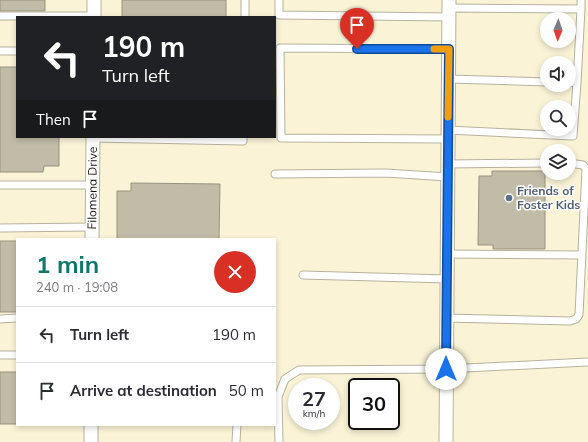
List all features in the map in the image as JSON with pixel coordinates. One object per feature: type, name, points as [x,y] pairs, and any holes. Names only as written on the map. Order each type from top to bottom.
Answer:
[{"type":"street","points":[[94,0],[94,16]]},
{"type":"street","points":[[446,442],[449,8]]},
{"type":"street","name":"Filomena Drive","points":[[92,233],[93,138]]},
{"type":"street","points":[[91,426],[91,442]]},
{"type":"lane","points":[[245,0],[245,16]]},
{"type":"lane","points":[[279,0],[279,15],[449,8],[581,9]]},
{"type":"lane","points":[[449,49],[280,48],[281,138],[448,134],[573,136],[581,0]]},
{"type":"lane","points":[[0,16],[16,16]]},
{"type":"lane","points":[[0,51],[16,51]]},
{"type":"lane","points":[[449,79],[540,82]]},
{"type":"lane","points":[[93,138],[243,141],[244,138]]},
{"type":"lane","points":[[275,174],[386,173],[540,163]]},
{"type":"lane","points":[[446,318],[570,321],[576,319],[579,315],[586,169],[583,165],[576,164]]},
{"type":"lane","points":[[0,185],[92,185]]},
{"type":"lane","points":[[0,228],[92,233]]},
{"type":"lane","points":[[447,254],[582,255]]},
{"type":"lane","points":[[303,275],[447,279]]},
{"type":"lane","points":[[0,319],[16,318]]},
{"type":"lane","points":[[0,355],[16,355]]},
{"type":"lane","points":[[279,442],[278,397],[285,379],[299,370],[446,369],[588,362]]},
{"type":"lane","points":[[236,442],[237,426]]},
{"type":"shaded area","points":[[0,0],[588,0],[588,442],[0,442]]},
{"type":"building","points":[[0,0],[45,0],[45,11],[0,11]]},
{"type":"building","points":[[122,0],[226,0],[226,16],[122,16]]},
{"type":"building","points":[[0,67],[16,67],[16,138],[59,138],[59,166],[44,166],[43,172],[0,172]]},
{"type":"building","points":[[492,171],[540,171],[540,180],[545,180],[545,249],[493,249],[493,245],[478,245],[479,176],[492,176]]},
{"type":"building","points":[[131,183],[220,184],[219,238],[117,238],[117,191],[131,191]]},
{"type":"building","points":[[0,241],[16,241],[16,312],[0,312]]},
{"type":"building","points":[[0,372],[16,372],[16,424],[0,424]]},
{"type":"slow traffic","points":[[434,49],[449,49],[448,117]]},
{"type":"place","name":"Friends of Foster Kids","points":[[509,198]]},
{"type":"route","points":[[357,49],[449,49],[446,369]]}]
